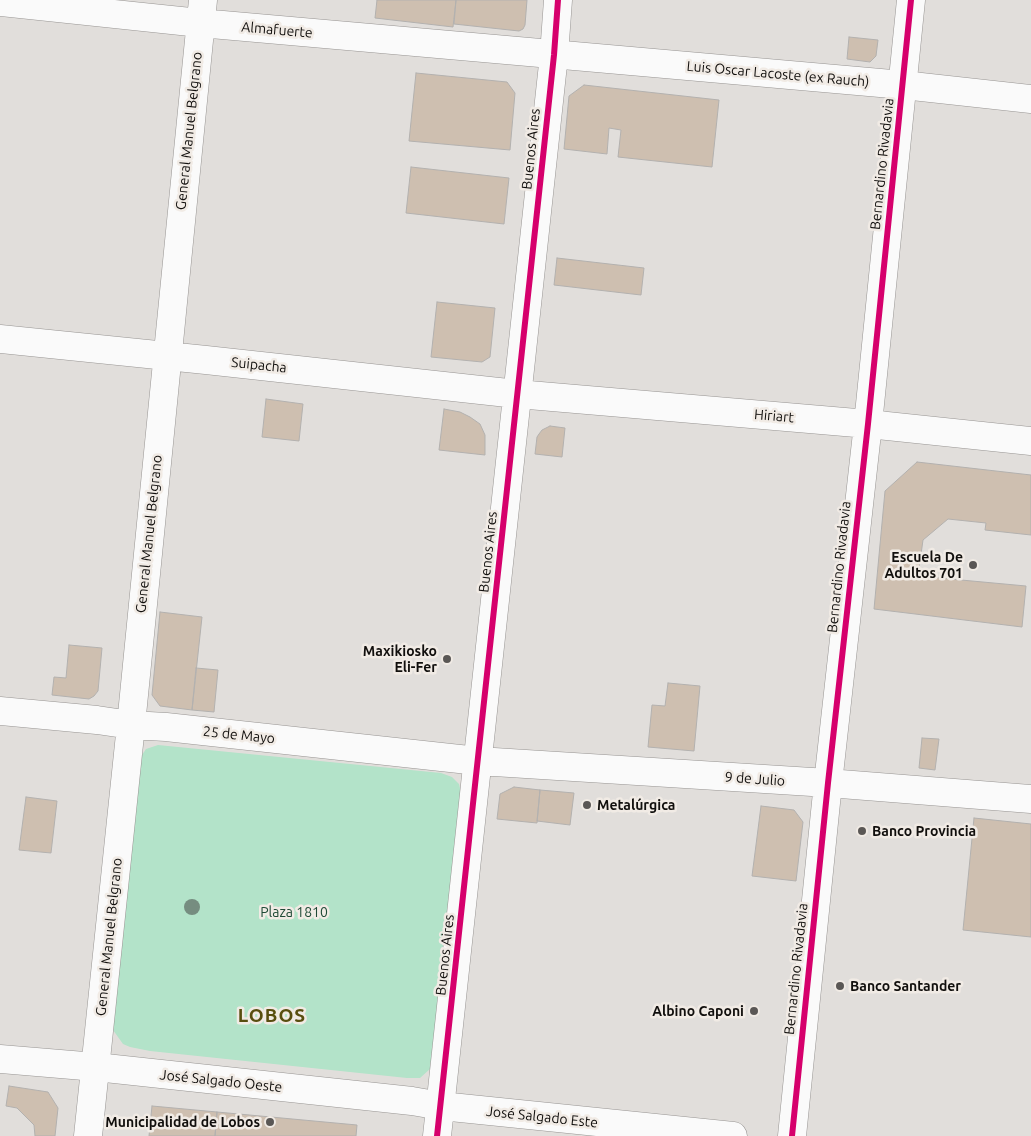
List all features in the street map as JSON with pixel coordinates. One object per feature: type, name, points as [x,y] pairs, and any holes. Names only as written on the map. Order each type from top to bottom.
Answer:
[{"type":"street","name":"Buenos Aires","points":[[438,1136],[554,55],[558,0]]},
{"type":"street","name":"Bernardino Rivadavia","points":[[792,1136],[911,0]]},
{"type":"street","name":"Almafuerte","points":[[0,2],[202,12],[554,55]]},
{"type":"street","name":"General Manuel Belgrano","points":[[88,1136],[202,12]]},
{"type":"street","name":"Luis Oscar Lacoste (ex Rauch)","points":[[554,55],[903,85],[1031,99]]},
{"type":"street","name":"Suipacha","points":[[0,338],[517,394]]},
{"type":"street","name":"Hiriart","points":[[517,394],[868,424],[1031,441]]},
{"type":"street","name":"25 de Mayo","points":[[0,711],[478,761]]},
{"type":"street","name":"9 de Julio","points":[[478,761],[828,783],[1031,799]]},
{"type":"street","name":"José Salgado Oeste","points":[[0,1059],[402,1100],[441,1106]]},
{"type":"street","name":"José Salgado Este","points":[[441,1106],[733,1136]]},
{"type":"green space","name":"Plaza 1810","points":[[158,745],[441,773],[452,777],[459,784],[462,797],[430,1069],[420,1078],[150,1051],[123,1044],[113,1030],[111,1018],[140,758],[146,749]]},
{"type":"building","points":[[377,0],[456,0],[453,27],[375,18]]},
{"type":"building","points":[[456,0],[527,0],[525,25],[519,31],[454,24]]},
{"type":"building","points":[[849,37],[878,40],[876,56],[870,62],[847,59]]},
{"type":"building","points":[[416,73],[507,82],[515,93],[510,150],[409,141]]},
{"type":"building","points":[[584,85],[719,100],[712,167],[618,157],[621,130],[609,128],[607,154],[564,149],[569,96]]},
{"type":"building","points":[[411,167],[509,178],[504,224],[406,213]]},
{"type":"building","points":[[557,258],[644,268],[641,295],[554,285]]},
{"type":"building","points":[[437,302],[495,308],[490,357],[482,362],[431,357]]},
{"type":"building","points":[[266,399],[303,404],[299,441],[262,437]]},
{"type":"building","points":[[444,409],[460,412],[480,424],[485,435],[485,455],[439,450]]},
{"type":"building","points":[[550,426],[565,428],[562,457],[535,454],[537,437],[542,430]]},
{"type":"building","points":[[917,462],[1031,475],[1031,535],[985,530],[986,523],[948,519],[923,540],[918,576],[1026,586],[1022,627],[874,609],[885,491]]},
{"type":"building","points":[[160,612],[202,617],[192,710],[160,706],[152,695]]},
{"type":"building","points":[[69,645],[102,648],[98,691],[89,699],[52,695],[54,677],[66,678]]},
{"type":"building","points":[[196,668],[218,670],[214,712],[192,710]]},
{"type":"building","points":[[668,683],[700,686],[694,751],[648,747],[652,705],[665,706]]},
{"type":"building","points":[[922,738],[939,739],[935,770],[919,768]]},
{"type":"building","points":[[514,787],[540,790],[537,823],[497,819],[500,794]]},
{"type":"building","points":[[540,790],[574,793],[570,825],[537,821]]},
{"type":"building","points":[[26,797],[57,801],[51,853],[19,850]]},
{"type":"building","points":[[761,806],[794,810],[803,822],[796,881],[752,876]]},
{"type":"building","points":[[974,818],[1031,824],[1031,937],[963,930]]},
{"type":"building","points":[[9,1086],[48,1092],[58,1108],[55,1136],[35,1136],[34,1125],[17,1108],[6,1106]]},
{"type":"building","points":[[152,1106],[217,1112],[215,1136],[149,1136]]},
{"type":"building","name":"Municipalidad de Lobos","points":[[217,1112],[357,1125],[356,1136],[215,1136]]},
{"type":"cycle path","points":[[437,1136],[554,55],[558,0]]},
{"type":"cycle path","points":[[792,1136],[911,0]]},
{"type":"place","name":"Escuela De Adultos 701","points":[[973,565]]},
{"type":"place","name":"Maxikiosko Eli-Fer","points":[[447,659]]},
{"type":"place","name":"Metalúrgica","points":[[587,805]]},
{"type":"place","name":"Banco Provincia","points":[[862,831]]},
{"type":"place","name":"Banco Santander","points":[[840,986]]},
{"type":"place","name":"Albino Caponi","points":[[754,1011]]},
{"type":"place","name":"Municipalidad de Lobos","points":[[270,1122]]},
{"type":"district","name":"LOBOS","points":[[272,1016]]}]
